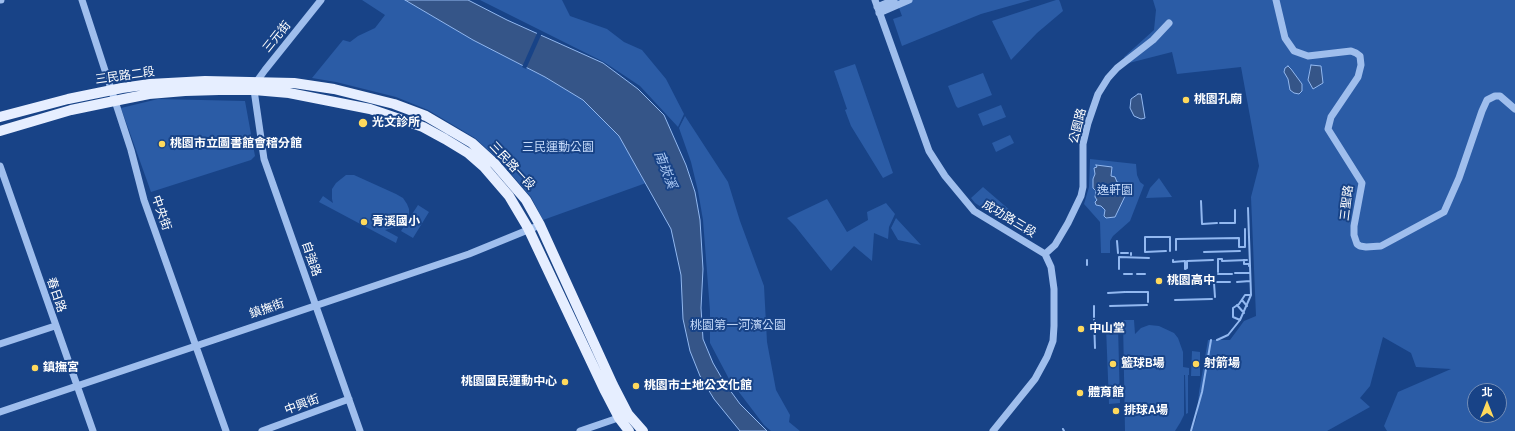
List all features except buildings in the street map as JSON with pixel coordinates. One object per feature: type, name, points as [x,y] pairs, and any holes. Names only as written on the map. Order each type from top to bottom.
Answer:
[{"type":"main road","name":"三民路二段","points":[[0,117],[68,99],[150,84],[205,81],[256,86]]},
{"type":"main road","name":"三民路一段","points":[[256,86],[294,83],[334,90],[394,104],[426,116],[472,143],[495,164],[526,200],[540,225],[594,345],[629,431]]},
{"type":"main road","name":"三民路二段","points":[[0,131],[71,110],[149,94],[256,86]]},
{"type":"main road","name":"三民路一段","points":[[256,86],[370,109],[402,119],[445,138],[468,153],[493,177],[509,196],[528,228],[568,315],[623,416],[643,431]]},
{"type":"street","name":"中央街","points":[[82,0],[131,150],[144,200],[226,431]]},
{"type":"street","name":"三元街","points":[[256,86],[269,64],[321,0]]},
{"type":"street","points":[[877,7],[894,0]]},
{"type":"street","points":[[877,7],[909,0]]},
{"type":"street","name":"三聖路","points":[[1276,0],[1285,38],[1294,51],[1308,56],[1351,51],[1360,56],[1361,65],[1358,77],[1331,117],[1328,129],[1362,183],[1354,226],[1354,235],[1357,244],[1360,246],[1381,246],[1444,212],[1459,178],[1487,100],[1495,96],[1500,96],[1515,109]]},
{"type":"street","name":"成功路三段","points":[[877,7],[929,151],[945,176],[974,211],[1045,254]]},
{"type":"street","name":"公園路","points":[[1045,254],[1055,244],[1068,223],[1081,196],[1083,187],[1083,144],[1088,123],[1098,94],[1108,78],[1117,68],[1153,40],[1170,23]]},
{"type":"street","name":"自強路","points":[[256,86],[264,158],[360,431]]},
{"type":"street","name":"春日路","points":[[0,166],[93,431]]},
{"type":"street","name":"鎮撫街","points":[[0,412],[469,254],[528,228],[540,225]]},
{"type":"street","points":[[993,431],[1046,362],[1053,341],[1054,289],[1051,268],[1045,254]]},
{"type":"street","points":[[0,344],[55,326]]},
{"type":"street","name":"中興街","points":[[262,431],[349,399]]},
{"type":"street","points":[[580,431],[623,416]]},
{"type":"green space","name":"三民運動公園","points":[[362,0],[405,0],[473,40],[545,77],[583,100],[619,136],[646,183],[543,220],[531,197],[499,160],[475,138],[428,110],[396,97],[336,82],[312,78],[343,40],[350,42],[358,36],[375,28],[385,15]]},
{"type":"green space","points":[[480,0],[562,0],[570,16],[607,29],[624,42],[642,50],[666,79],[684,114],[678,127],[640,86],[604,62]]},
{"type":"green space","points":[[896,0],[1031,0],[981,14],[902,46],[893,19],[902,16]]},
{"type":"green space","points":[[1059,0],[1063,11],[1037,33],[1011,60],[992,21]]},
{"type":"green space","points":[[1153,0],[1515,0],[1515,431],[1387,431],[1384,426],[1398,392],[1451,369],[1416,367],[1411,353],[1383,337],[1370,386],[1360,398],[1370,407],[1327,431],[1192,431],[1197,416],[1199,392],[1208,340],[1230,340],[1244,321],[1256,316],[1251,197],[1259,166],[1241,67],[1177,74],[1172,52],[1129,63],[1124,57],[1154,30],[1156,10]]},
{"type":"green space","points":[[855,64],[893,173],[883,178],[851,126],[834,71]]},
{"type":"green space","points":[[983,73],[992,95],[958,108],[948,86]]},
{"type":"green space","points":[[158,99],[245,101],[255,156],[251,160],[151,192],[121,108]]},
{"type":"green space","points":[[1001,105],[1006,117],[983,126],[978,114]]},
{"type":"green space","name":"桃園第一河濱公園","points":[[685,116],[728,182],[740,221],[764,286],[767,342],[776,390],[790,415],[789,422],[800,431],[771,431],[764,425],[729,379],[710,343],[710,311],[703,220],[691,162],[679,128]]},
{"type":"green space","points":[[1010,135],[1014,143],[996,152],[992,143]]},
{"type":"green space","name":"逸軒園","points":[[1090,159],[1136,164],[1137,175],[1140,182],[1144,185],[1130,221],[1113,236],[1110,241],[1110,253],[1101,253],[1100,222],[1084,204],[1089,187]]},
{"type":"green space","points":[[346,175],[354,175],[403,198],[409,209],[409,215],[402,225],[385,230],[398,237],[396,243],[319,202],[323,196],[333,203],[332,189],[336,183]]},
{"type":"green space","points":[[1159,178],[1172,197],[1146,198],[1150,188]]},
{"type":"green space","points":[[983,187],[1012,212],[1004,222],[975,203],[971,198]]},
{"type":"green space","points":[[827,199],[847,232],[868,220],[867,212],[886,203],[895,214],[889,227],[888,239],[874,233],[872,261],[854,246],[831,271],[787,218]]},
{"type":"green space","points":[[418,205],[429,212],[413,238],[401,231]]},
{"type":"green space","points":[[896,218],[921,245],[898,240],[891,228]]},
{"type":"green space","points":[[1123,320],[1134,320],[1135,334],[1141,328],[1149,325],[1159,326],[1174,333],[1178,338],[1183,352],[1183,367],[1189,368],[1188,413],[1186,414],[1184,375],[1184,415],[1175,431],[1125,431]]},
{"type":"green space","points":[[1118,326],[1120,403],[1109,404],[1106,327]]},
{"type":"green space","name":"射箭場","points":[[1192,351],[1200,352],[1200,376],[1191,376]]},
{"type":"water","name":"南崁溪","points":[[405,0],[468,0],[507,20],[603,63],[638,89],[664,115],[686,165],[695,192],[700,220],[703,269],[701,308],[703,339],[713,363],[724,382],[740,404],[767,431],[740,431],[714,399],[700,376],[690,351],[683,319],[681,275],[671,229],[619,136],[583,100],[545,77],[473,40]]},
{"type":"water","points":[[1311,65],[1321,66],[1323,83],[1313,89],[1308,80]]},
{"type":"water","points":[[1288,66],[1302,84],[1302,91],[1299,94],[1290,90],[1288,79],[1284,72],[1285,68]]},
{"type":"water","points":[[1138,94],[1141,94],[1145,118],[1141,119],[1134,116],[1130,108],[1131,99]]},
{"type":"water","points":[[1096,165],[1112,167],[1111,176],[1115,177],[1117,182],[1121,183],[1127,192],[1115,217],[1106,218],[1104,216],[1105,210],[1101,206],[1096,205],[1096,191],[1093,188],[1093,179],[1095,174],[1094,168],[1097,167]]},
{"type":"pier","points":[[538,31],[542,33],[526,69],[522,67]]},
{"type":"waterway","points":[[1201,201],[1202,224],[1217,223]]},
{"type":"waterway","points":[[1217,340],[1228,335],[1240,320],[1251,295],[1248,208]]},
{"type":"waterway","points":[[1220,223],[1235,223],[1235,210]]},
{"type":"waterway","points":[[1176,250],[1176,239],[1239,238],[1239,247],[1245,247],[1245,229]]},
{"type":"waterway","points":[[1166,251],[1145,252],[1145,237],[1170,237],[1170,251]]},
{"type":"waterway","points":[[1117,241],[1118,253]]},
{"type":"waterway","points":[[1204,252],[1240,251]]},
{"type":"waterway","points":[[1121,253],[1128,253]]},
{"type":"waterway","points":[[1119,269],[1119,257],[1149,258]]},
{"type":"waterway","points":[[1218,272],[1218,259],[1222,259],[1222,261],[1247,260]]},
{"type":"waterway","points":[[1087,260],[1087,265]]},
{"type":"waterway","points":[[1173,260],[1173,262],[1185,261],[1185,269],[1187,268],[1187,261],[1213,260]]},
{"type":"waterway","points":[[1244,260],[1244,264],[1249,264],[1249,266]]},
{"type":"waterway","points":[[1235,273],[1250,273]]},
{"type":"waterway","points":[[1124,274],[1132,274]]},
{"type":"waterway","points":[[1137,274],[1145,274]]},
{"type":"waterway","points":[[1218,274],[1232,274]]},
{"type":"waterway","points":[[1237,282],[1250,281]]},
{"type":"waterway","points":[[1217,282],[1230,282]]},
{"type":"waterway","points":[[1214,283],[1215,297]]},
{"type":"waterway","points":[[1108,293],[1125,292]]},
{"type":"waterway","points":[[1126,292],[1148,292],[1148,302]]},
{"type":"waterway","points":[[1240,320],[1233,317],[1233,308],[1239,304],[1245,295],[1251,295]]},
{"type":"waterway","points":[[1175,300],[1212,299]]},
{"type":"waterway","points":[[1242,300],[1247,306]]},
{"type":"waterway","points":[[1110,306],[1147,305]]},
{"type":"waterway","points":[[1237,305],[1244,313]]},
{"type":"waterway","points":[[1094,306],[1094,317]]},
{"type":"waterway","points":[[1094,320],[1095,348]]},
{"type":"waterway","points":[[1191,431],[1202,392],[1211,340]]},
{"type":"place","name":"桃園孔廟","points":[[1186,100]]},
{"type":"place","name":"光文診所","points":[[363,123]]},
{"type":"place","name":"桃園市立圖書館會稽分館","points":[[162,144]]},
{"type":"place","name":"青溪國小","points":[[364,222]]},
{"type":"place","name":"桃園高中","points":[[1159,281]]},
{"type":"place","name":"中山堂","points":[[1081,329]]},
{"type":"place","name":"籃球B場","points":[[1113,364]]},
{"type":"place","name":"射箭場","points":[[1196,364]]},
{"type":"place","name":"鎮撫宮","points":[[35,368]]},
{"type":"place","name":"桃園國民運動中心","points":[[565,382]]},
{"type":"place","name":"桃園市土地公文化館","points":[[636,386]]},
{"type":"place","name":"體育館","points":[[1080,393]]},
{"type":"place","name":"排球A場","points":[[1116,411]]}]
